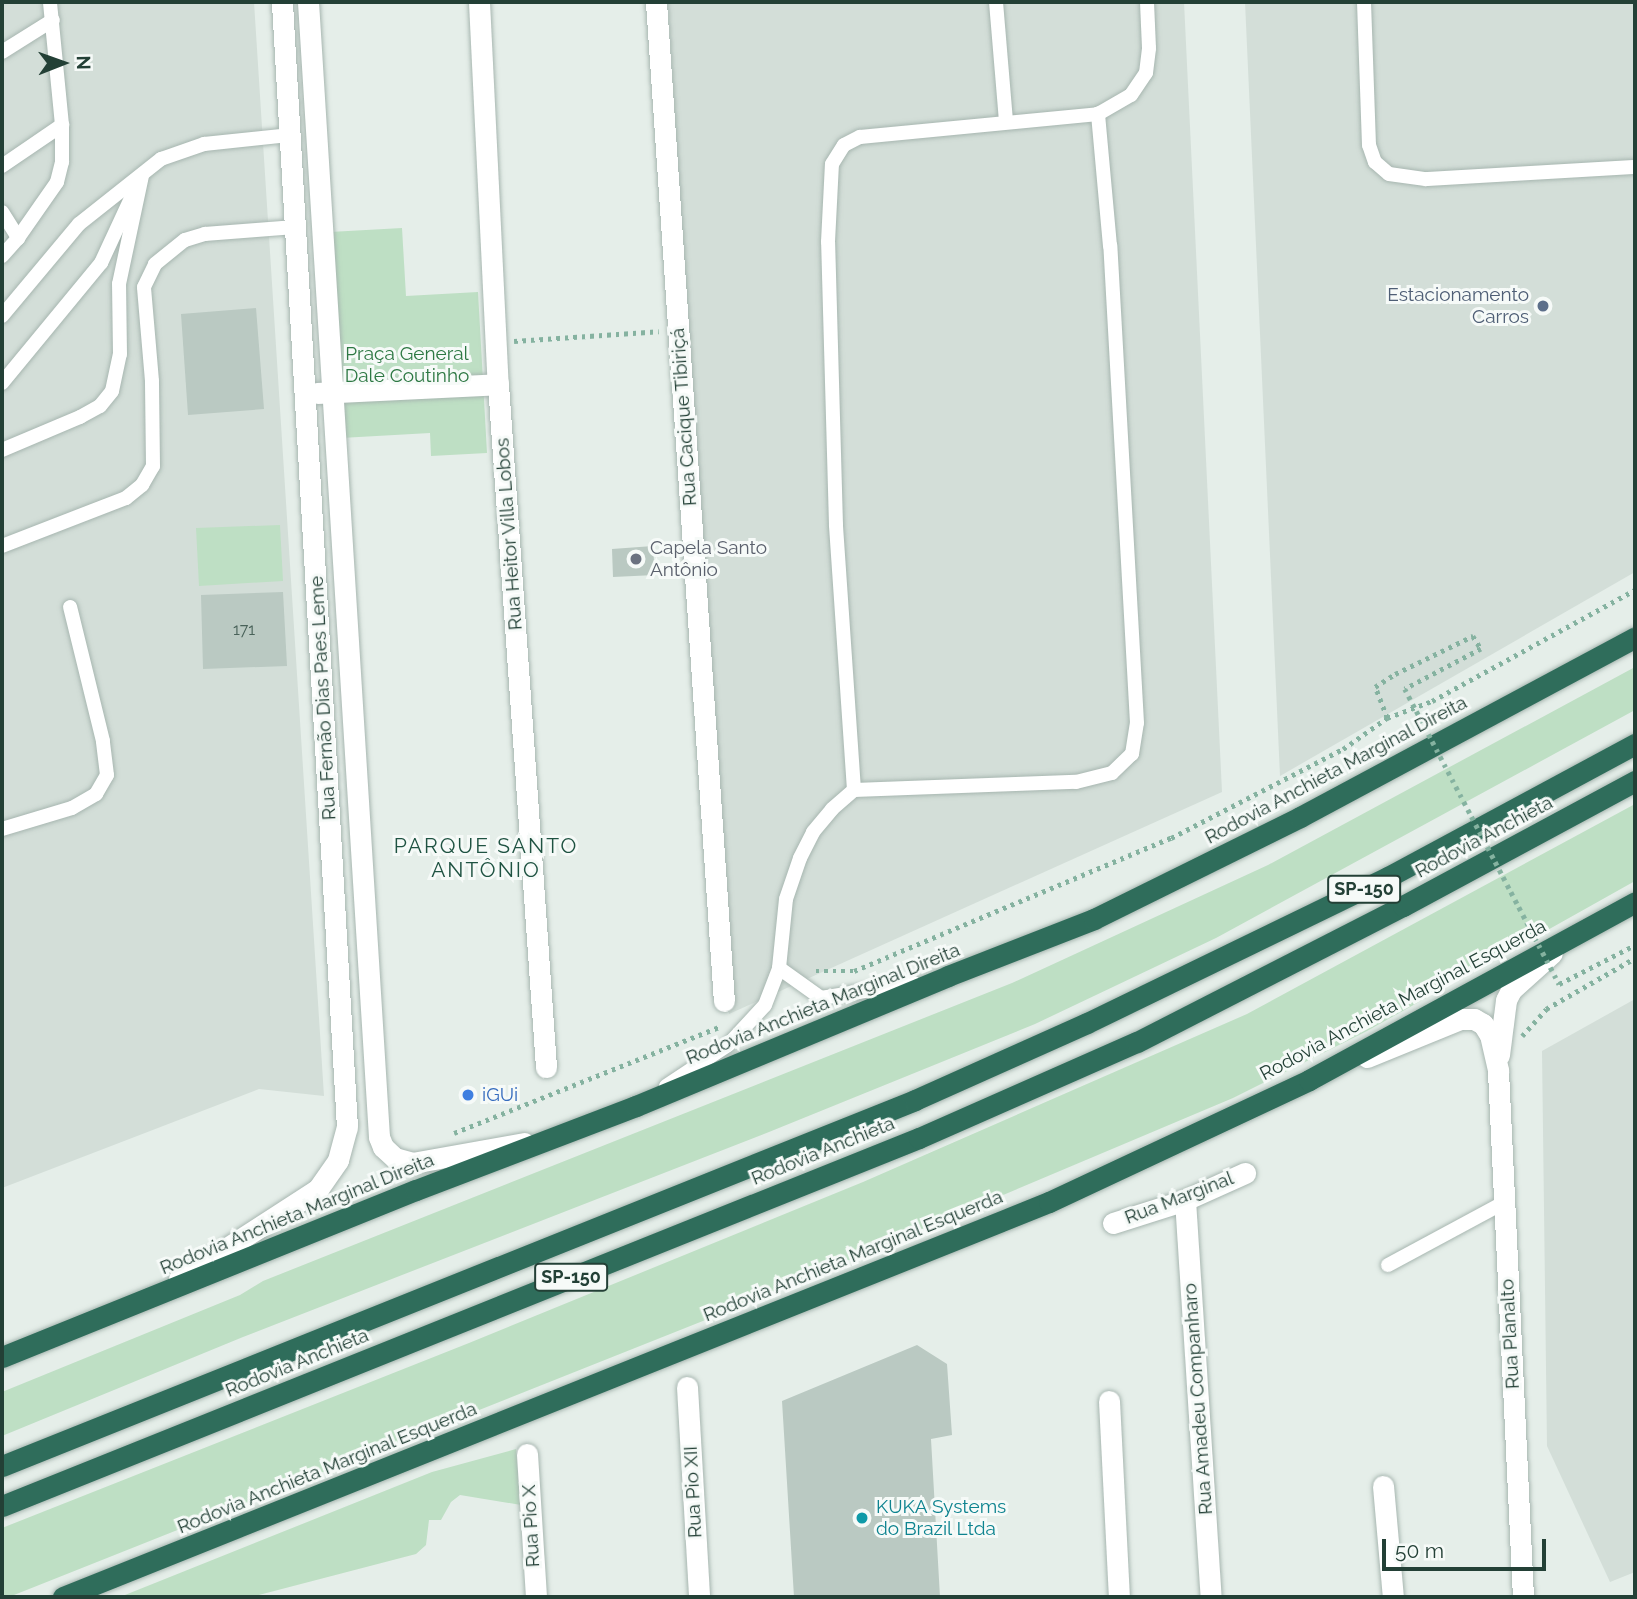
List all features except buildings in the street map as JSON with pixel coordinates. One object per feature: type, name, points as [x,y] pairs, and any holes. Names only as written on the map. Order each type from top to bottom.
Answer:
[{"type":"highway","name":"Rodovia Anchieta Marginal Direita","points":[[2,1357],[636,1106],[1107,913],[1312,811],[1635,637]]},
{"type":"highway","name":"Rodovia Anchieta","points":[[2,1466],[915,1100],[1087,1023],[1388,877],[1635,744]]},
{"type":"highway","name":"Rodovia Anchieta","points":[[2,1506],[919,1138],[1137,1042],[1403,906],[1635,781]]},
{"type":"highway","name":"Rodovia Anchieta Marginal Esquerda","points":[[63,1597],[1049,1202],[1309,1080],[1635,902]]},
{"type":"street","name":"Rua Fernão Dias Paes Leme","points":[[152,1297],[312,1194],[333,1170],[346,1138],[346,1099],[282,2]]},
{"type":"street","name":"Rua Fernão Dias Paes Leme","points":[[308,2],[379,1137],[383,1147],[395,1158],[412,1163],[561,1136]]},
{"type":"street","name":"Rua Heitor Villa Lobos","points":[[479,2],[498,384],[546,1067]]},
{"type":"street","name":"Rua Cacique Tibiriçá","points":[[656,2],[724,1001]]},
{"type":"street","points":[[291,162],[317,161]]},
{"type":"street","points":[[304,394],[498,384]]},
{"type":"street","name":"Rua Planalto","points":[[1497,1071],[1506,1000],[1511,990],[1579,932]]},
{"type":"street","name":"Rua Planalto","points":[[1309,1080],[1460,1019],[1474,1019],[1483,1024],[1490,1035],[1497,1071],[1523,1597]]},
{"type":"street","name":"Rua Marginal","points":[[1114,1223],[1185,1200],[1245,1173]]},
{"type":"street","name":"Rua Amadeu Companharo","points":[[1185,1200],[1211,1597]]},
{"type":"street","name":"Rua Pio XII","points":[[687,1387],[699,1597]]},
{"type":"street","points":[[1109,1401],[1119,1597]]},
{"type":"street","name":"Rua Pio X","points":[[527,1454],[536,1597]]},
{"type":"street","points":[[1382,1486],[1393,1597]]},
{"type":"lane","points":[[2,256],[18,238],[57,181],[62,162],[62,125],[50,2]]},
{"type":"lane","points":[[996,2],[1006,122]]},
{"type":"lane","points":[[854,790],[835,512],[828,242],[832,164],[844,145],[860,137],[1098,114],[1131,95],[1146,74],[1149,48],[1147,2]]},
{"type":"lane","points":[[1364,2],[1369,145],[1375,162],[1390,174],[1426,179],[1635,167]]},
{"type":"lane","points":[[2,52],[53,20]]},
{"type":"lane","points":[[636,1106],[728,1045],[765,1004],[779,968],[786,899],[800,858],[813,832],[832,809],[854,790],[1076,782],[1112,773],[1132,754],[1138,723],[1110,246],[1098,114]]},
{"type":"lane","points":[[2,166],[62,125]]},
{"type":"lane","points":[[2,316],[79,224],[161,159],[204,144],[289,135]]},
{"type":"lane","points":[[2,383],[102,263],[142,176]]},
{"type":"lane","points":[[2,450],[80,417],[100,406],[112,391],[120,354],[119,284],[142,176]]},
{"type":"lane","points":[[2,212],[18,238]]},
{"type":"lane","points":[[2,547],[125,498],[142,485],[153,466],[152,381],[144,287],[155,264],[185,240],[205,234],[295,227]]},
{"type":"lane","points":[[2,828],[72,808],[96,794],[107,775],[103,741],[70,607]]},
{"type":"lane","points":[[779,968],[814,994],[833,998],[948,976]]},
{"type":"lane","points":[[1388,1265],[1504,1202]]},
{"type":"path","points":[[496,342],[678,330]]},
{"type":"path","points":[[779,968],[854,971],[1171,838],[1343,749],[1387,718],[1432,701],[1635,590]]},
{"type":"path","points":[[1387,718],[1375,687],[1395,674],[1473,636],[1481,649],[1405,690],[1559,984],[1635,945]]},
{"type":"path","points":[[1546,1009],[1635,958]]},
{"type":"path","points":[[443,1137],[727,1024]]},
{"type":"shaded area","points":[[2,2],[254,2],[324,1096],[259,1089],[2,1188]]},
{"type":"shaded area","points":[[668,2],[1184,2],[1222,792],[729,1014]]},
{"type":"shaded area","points":[[1245,2],[1635,2],[1635,572],[1280,776]]},
{"type":"shaded area","points":[[1635,999],[1635,1572],[1610,1582],[1547,1446],[1542,1051]]},
{"type":"green space","name":"Praça General Dale Coutinho","points":[[402,228],[406,296],[478,292],[487,453],[431,456],[430,433],[341,438],[330,232]]},
{"type":"green space","points":[[280,525],[283,581],[199,586],[196,528]]},
{"type":"green space","points":[[1635,667],[1635,710],[1216,938],[1035,1024],[769,1132],[243,1337],[2,1436],[2,1392],[240,1295],[263,1281],[1012,983],[1268,865]]},
{"type":"green space","points":[[1635,804],[1635,881],[1367,1031],[1233,1098],[728,1311],[9,1597],[2,1597],[2,1528],[469,1343],[863,1182],[1247,1014]]},
{"type":"green space","points":[[516,1449],[521,1505],[460,1495],[451,1502],[441,1520],[429,1520],[426,1545],[416,1554],[251,1597],[120,1597],[432,1472]]},
{"type":"place","name":"Estacionamento Carros","points":[[1543,306]]},
{"type":"place","name":"Capela Santo Antônio","points":[[636,559]]},
{"type":"place","name":"iGUi","points":[[468,1095]]},
{"type":"place","name":"KUKA Systems do Brazil Ltda","points":[[862,1518]]},
{"type":"district","name":"PARQUE SANTO ANTÔNIO","points":[[486,858]]}]
